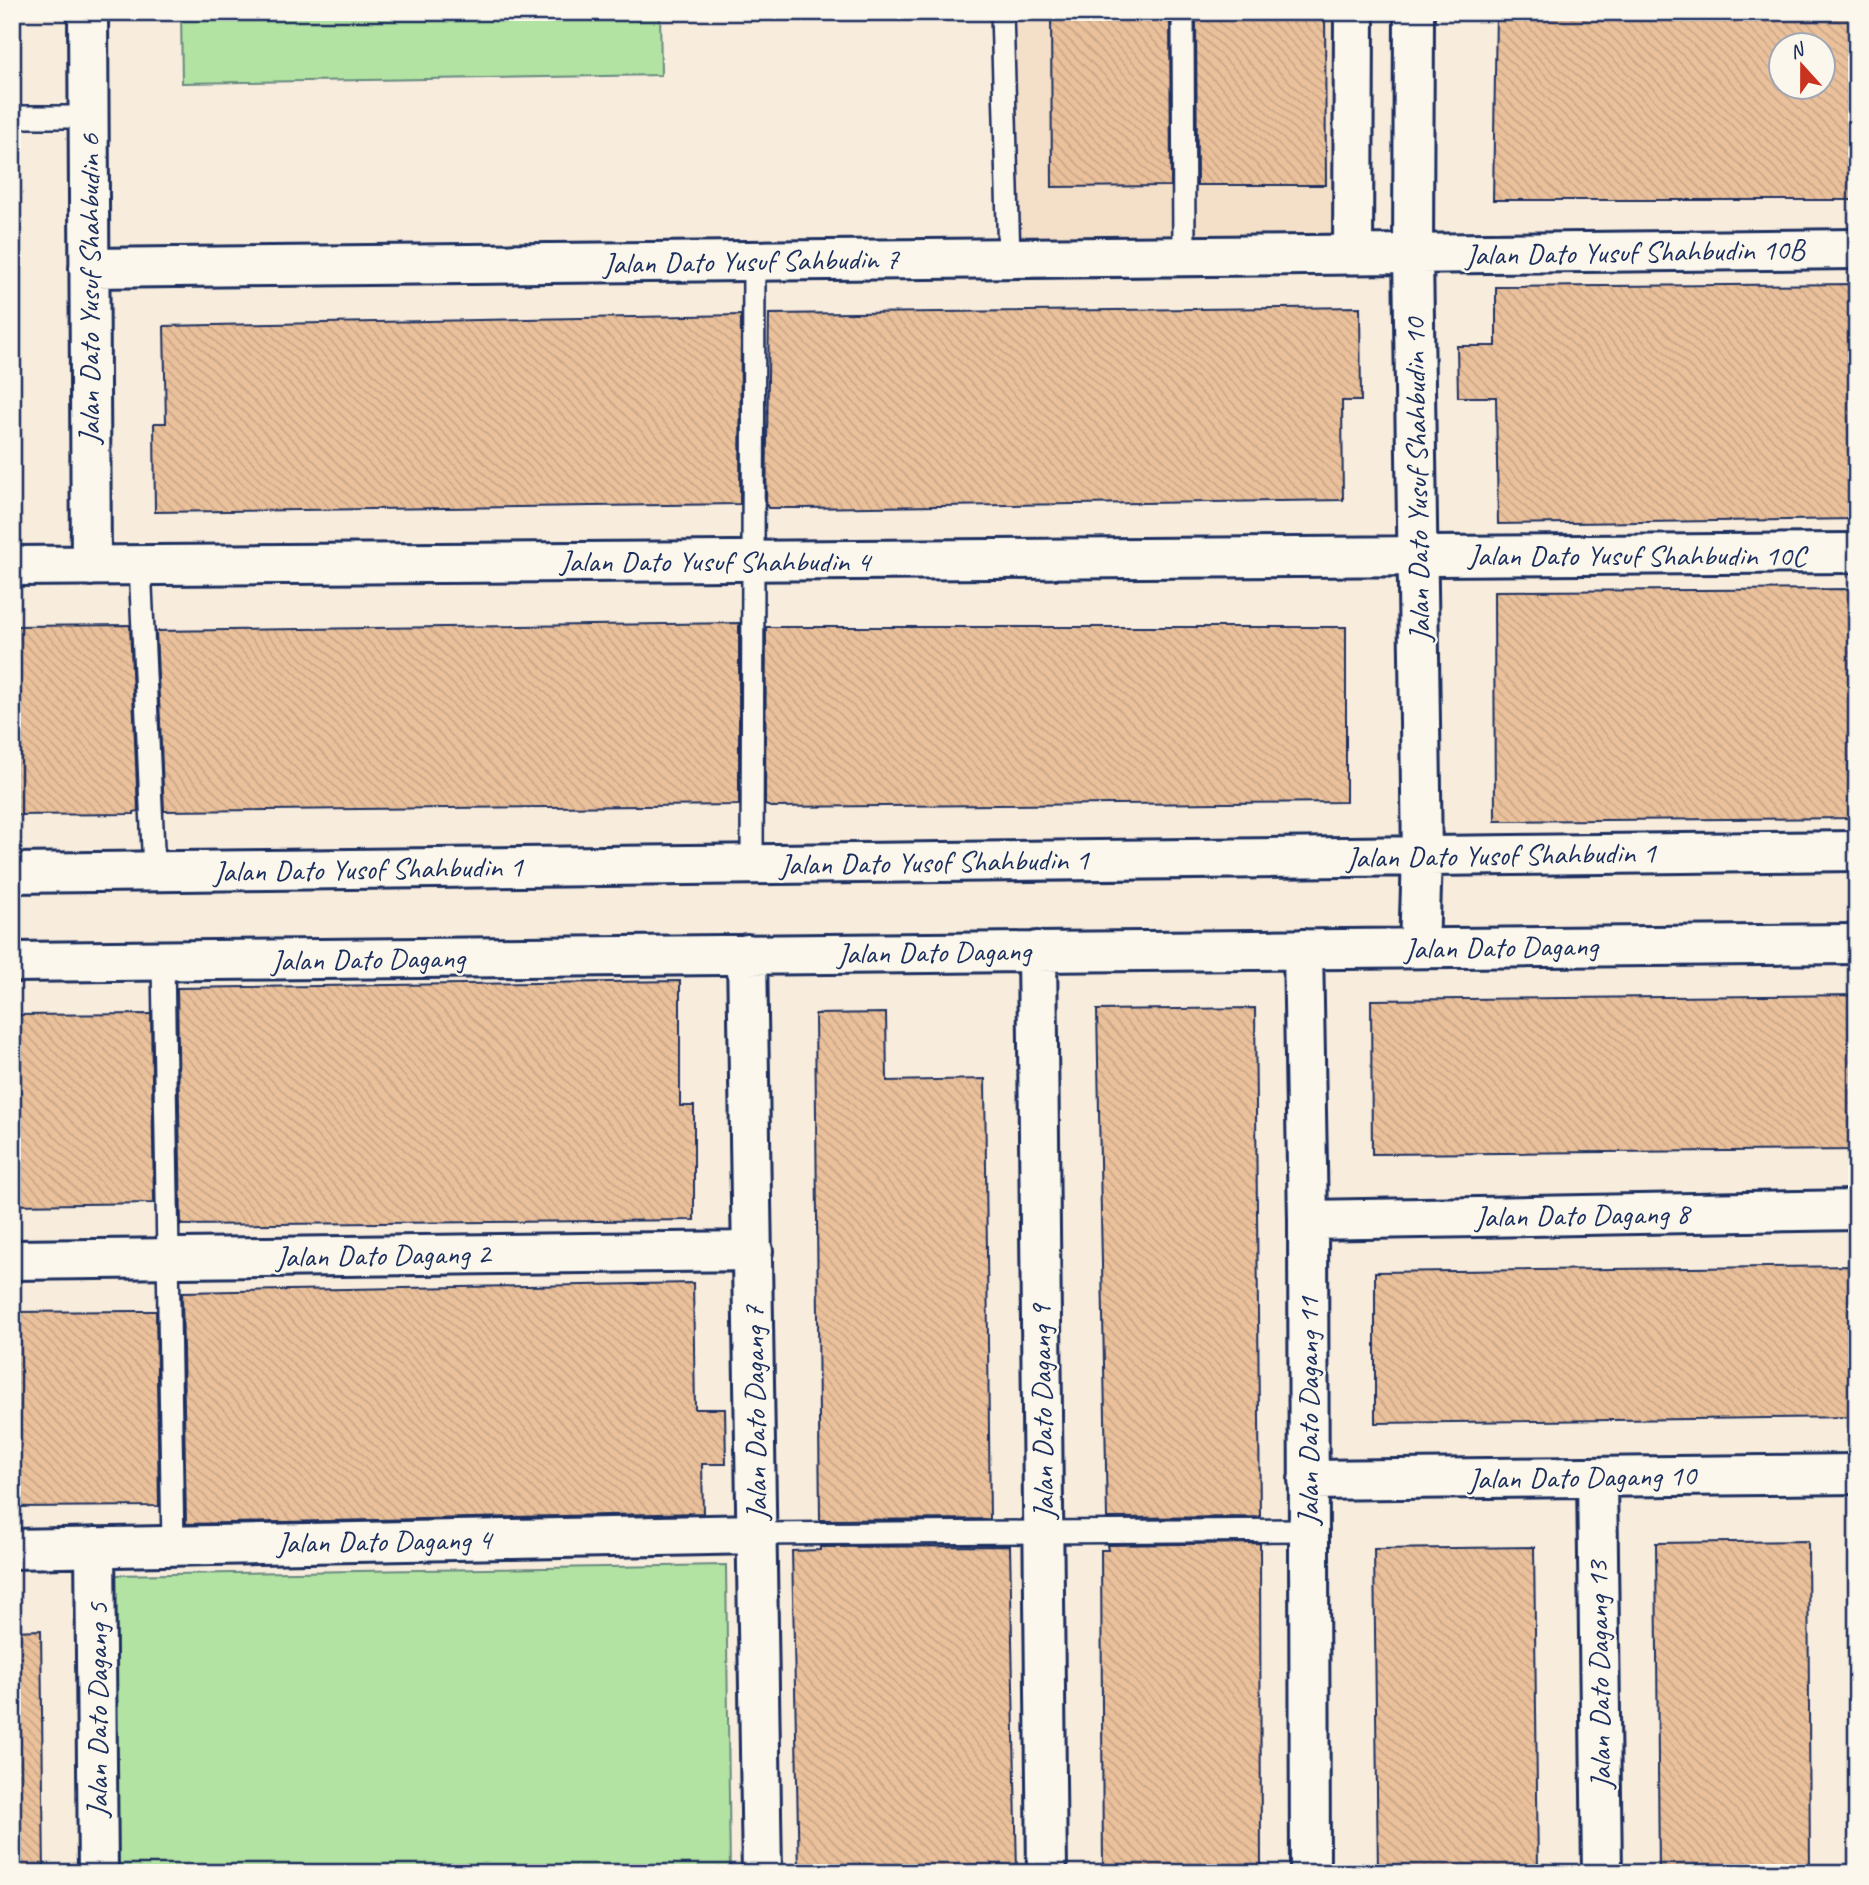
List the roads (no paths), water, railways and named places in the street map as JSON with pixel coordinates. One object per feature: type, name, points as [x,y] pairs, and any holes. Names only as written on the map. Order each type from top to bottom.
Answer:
[{"type":"street","name":"Jalan Dato Yusuf Shahbudin 6","points":[[88,12],[91,566]]},
{"type":"street","points":[[1353,254],[1354,12]]},
{"type":"street","name":"Jalan Dato Yusuf Shahbudin 10","points":[[1414,12],[1413,254],[1422,856],[1419,948]]},
{"type":"street","name":"Jalan Dato Yusuf Shahbudin 10B","points":[[1413,254],[1857,249]]},
{"type":"street","name":"Jalan Dato Yusuf Sahbudin 7","points":[[89,268],[1413,254]]},
{"type":"street","name":"Jalan Dato Yusuf Shahbudin 10C","points":[[1418,557],[1857,553]]},
{"type":"street","name":"Jalan Dato Yusuf Shahbudin 4","points":[[12,566],[1418,557]]},
{"type":"street","name":"Jalan Dato Yusof Shahbudin 1","points":[[12,873],[1857,851]]},
{"type":"street","name":"Jalan Dato Dagang","points":[[12,962],[1857,944]]},
{"type":"street","name":"Jalan Dato Dagang 11","points":[[1303,949],[1308,1220],[1310,1873]]},
{"type":"street","name":"Jalan Dato Dagang 9","points":[[1037,951],[1047,1873]]},
{"type":"street","name":"Jalan Dato Dagang 7","points":[[747,954],[762,1873]]},
{"type":"street","name":"Jalan Dato Dagang 8","points":[[1308,1220],[1857,1210]]},
{"type":"street","name":"Jalan Dato Dagang 2","points":[[12,1260],[753,1251]]},
{"type":"street","name":"Jalan Dato Dagang 10","points":[[1308,1480],[1857,1474]]},
{"type":"street","name":"Jalan Dato Dagang 13","points":[[1597,1477],[1602,1873]]},
{"type":"street","name":"Jalan Dato Dagang 4","points":[[12,1549],[757,1534]]},
{"type":"street","name":"Jalan Dato Dagang 5","points":[[96,1548],[97,1873]]},
{"type":"lane","points":[[1002,12],[1009,258]]},
{"type":"lane","points":[[1183,12],[1184,257]]},
{"type":"lane","points":[[12,117],[88,117]]},
{"type":"lane","points":[[752,864],[754,261]]},
{"type":"lane","points":[[140,565],[154,871]]},
{"type":"lane","points":[[163,962],[173,1546]]},
{"type":"lane","points":[[757,1534],[1308,1530]]}]
